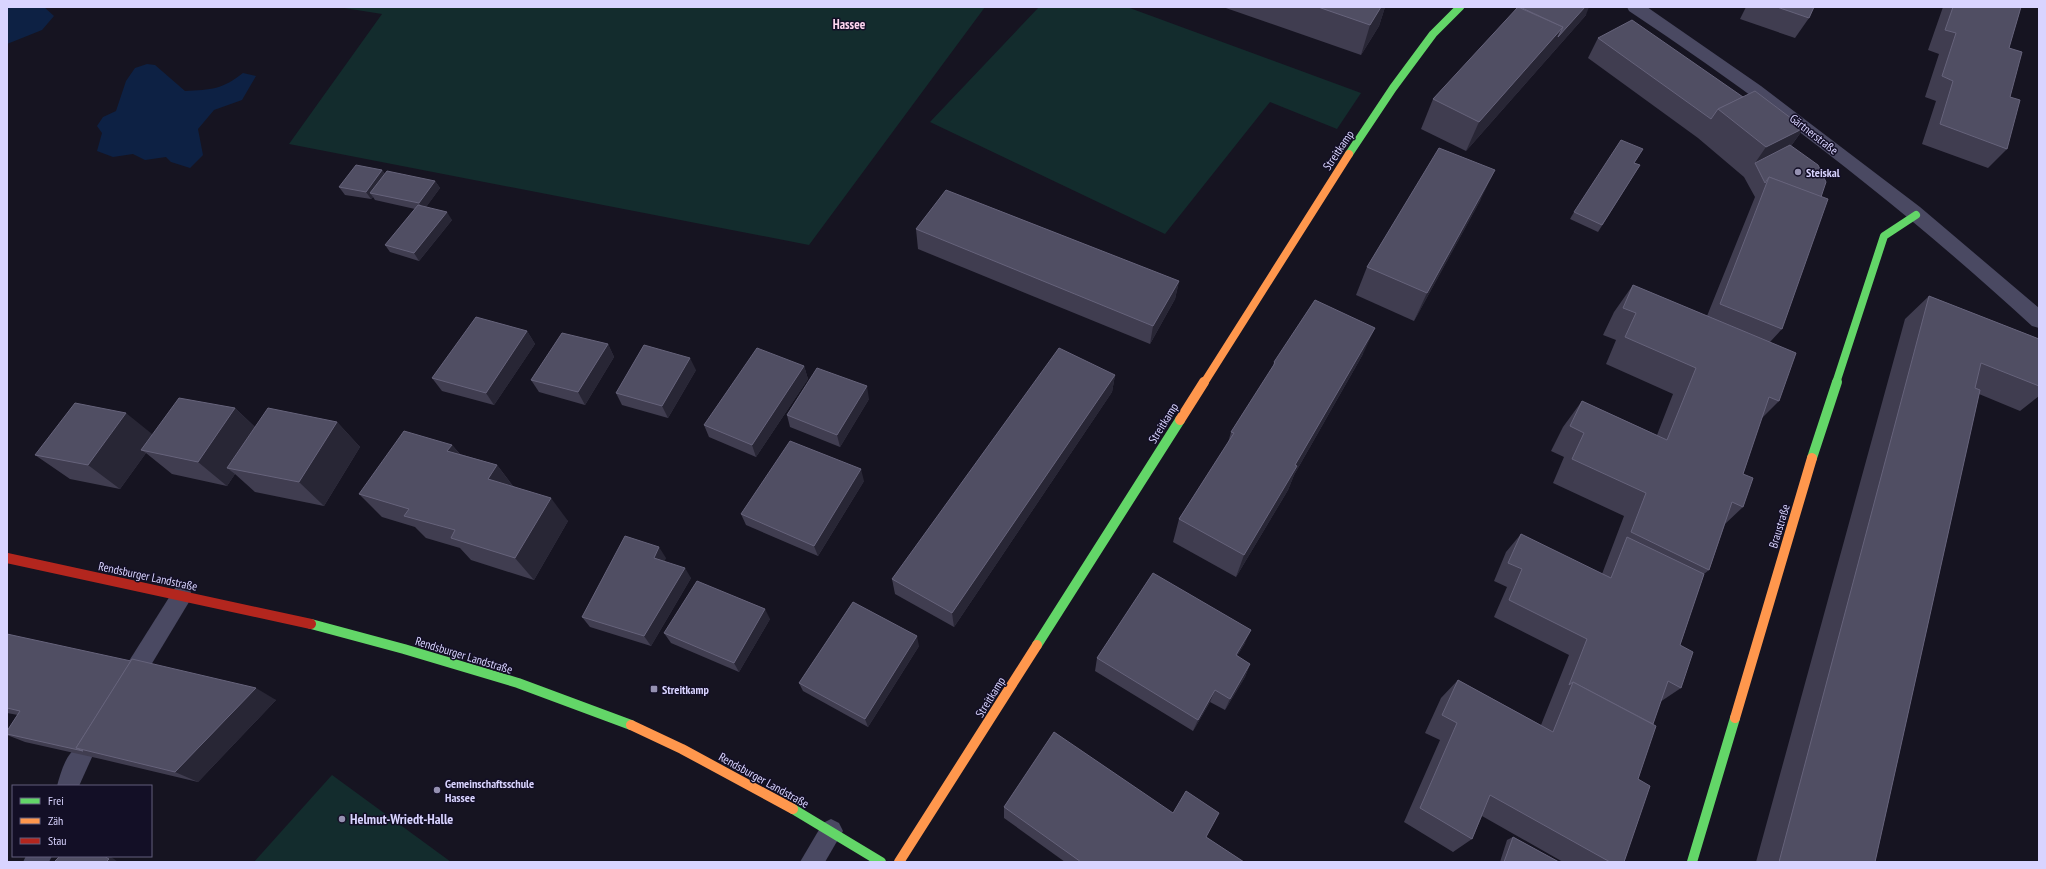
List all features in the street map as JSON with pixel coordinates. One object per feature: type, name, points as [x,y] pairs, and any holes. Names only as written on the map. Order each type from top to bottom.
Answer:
[{"type":"street","name":"Streitkamp","points":[[899,862],[1202,383],[1273,276],[1340,168],[1393,88],[1433,34],[1460,7]]},
{"type":"street","name":"Gärtnerstraße","points":[[1635,7],[1675,33],[1789,114],[1993,278],[2039,320]]},
{"type":"street","name":"Braustraße","points":[[1692,862],[1828,405],[1884,236],[1916,215]]},
{"type":"street","name":"Rendsburger Landstraße","points":[[7,558],[299,621],[404,649],[525,686],[628,724],[682,749],[831,831],[856,855],[881,862]]},
{"type":"lane","points":[[137,668],[182,596]]},
{"type":"lane","points":[[68,785],[71,776],[82,755]]},
{"type":"lane","points":[[812,862],[831,831]]},
{"type":"green space","points":[[338,7],[985,7],[809,245],[289,144],[382,14]]},
{"type":"green space","points":[[1039,7],[1127,7],[1361,93],[1337,129],[1270,102],[1165,234],[930,122]]},
{"type":"green space","name":"Helmut-Wriedt-Halle","points":[[332,775],[451,862],[254,862]]},
{"type":"water","points":[[7,7],[44,7],[54,16],[42,30],[7,44]]},
{"type":"water","points":[[147,64],[155,65],[185,91],[216,88],[243,73],[256,76],[242,100],[214,110],[198,129],[203,155],[190,168],[171,162],[166,157],[145,160],[133,154],[113,157],[97,151],[102,133],[97,126],[103,117],[116,111],[126,81],[135,68]]},
{"type":"building","points":[[1318,7],[1381,7],[1370,25]]},
{"type":"building","points":[[1518,7],[1563,27],[1479,122],[1433,99]]},
{"type":"building","points":[[1585,7],[1558,37],[1563,27],[1522,8]]},
{"type":"building","points":[[1777,7],[1814,7],[1809,18]]},
{"type":"building","points":[[1953,7],[2021,7],[2009,48],[2022,52],[2010,97],[2020,100],[2007,149],[1940,124],[1953,81],[1942,76],[1956,33],[1945,30]]},
{"type":"building","points":[[1632,20],[1743,97],[1718,109],[1711,119],[1598,38]]},
{"type":"building","points":[[1755,91],[1804,128],[1766,147],[1718,109]]},
{"type":"building","points":[[1621,140],[1643,149],[1634,163],[1640,165],[1602,225],[1574,212]]},
{"type":"building","points":[[1790,145],[1818,165],[1826,182],[1821,197],[1769,177],[1765,183],[1755,163]]},
{"type":"building","points":[[1439,148],[1495,170],[1427,293],[1367,267]]},
{"type":"building","points":[[356,165],[382,170],[366,192],[339,187]]},
{"type":"building","points":[[387,171],[435,181],[419,203],[370,193]]},
{"type":"building","points":[[1769,177],[1828,199],[1782,329],[1720,304]]},
{"type":"building","points":[[946,190],[1179,281],[1153,326],[916,229]]},
{"type":"building","points":[[418,205],[447,212],[414,253],[385,245]]},
{"type":"building","points":[[1633,285],[1796,353],[1779,401],[1769,397],[1743,474],[1753,478],[1743,507],[1732,502],[1709,570],[1631,532],[1646,493],[1572,459],[1584,433],[1570,426],[1582,401],[1667,440],[1696,368],[1625,337],[1636,313],[1623,308]]},
{"type":"building","points":[[1929,296],[2039,339],[2039,386],[1981,363],[1975,388],[1980,390],[1875,862],[1779,862]]},
{"type":"building","points":[[1315,300],[1375,328],[1295,465],[1297,466],[1244,555],[1179,519],[1234,433],[1231,432],[1275,363],[1274,362]]},
{"type":"building","points":[[476,317],[527,331],[486,393],[432,378]]},
{"type":"building","points":[[562,333],[608,344],[578,392],[531,380]]},
{"type":"building","points":[[644,345],[690,358],[662,406],[616,393]]},
{"type":"building","points":[[757,348],[804,366],[752,445],[704,425]]},
{"type":"building","points":[[1059,348],[1115,375],[952,613],[892,579]]},
{"type":"building","points":[[817,368],[867,386],[837,435],[787,415]]},
{"type":"building","points":[[179,398],[235,408],[198,462],[141,450]]},
{"type":"building","points":[[75,403],[126,413],[88,465],[35,455]]},
{"type":"building","points":[[268,408],[337,422],[299,482],[227,468]]},
{"type":"building","points":[[404,431],[452,445],[447,451],[497,465],[488,479],[551,498],[515,558],[451,538],[455,530],[404,516],[409,509],[359,494]]},
{"type":"building","points":[[790,441],[861,469],[814,546],[741,514]]},
{"type":"building","points":[[1521,534],[1611,578],[1627,537],[1704,574],[1680,645],[1693,652],[1681,688],[1668,681],[1653,724],[1573,682],[1569,685],[1587,639],[1509,600],[1522,569],[1508,563]]},
{"type":"building","points":[[625,536],[659,547],[654,558],[685,568],[644,636],[582,617]]},
{"type":"building","points":[[1153,573],[1251,630],[1236,655],[1250,664],[1230,699],[1215,690],[1198,720],[1097,658]]},
{"type":"building","points":[[697,581],[765,609],[734,663],[664,633]]},
{"type":"building","points":[[853,602],[917,636],[865,719],[799,683]]},
{"type":"building","points":[[7,634],[131,661],[76,748],[83,751],[7,734],[7,731],[20,711],[7,708]]},
{"type":"building","points":[[132,659],[256,688],[175,772],[76,748]]},
{"type":"building","points":[[1458,680],[1553,732],[1573,682],[1656,726],[1638,779],[1650,786],[1624,862],[1610,862],[1490,795],[1472,839],[1420,808],[1457,723],[1442,715]]},
{"type":"building","points":[[1054,732],[1173,813],[1186,791],[1219,813],[1206,837],[1244,862],[1081,862],[1004,807]]},
{"type":"building","points":[[1513,837],[1559,862],[1504,862]]},
{"type":"building","points":[[59,857],[106,857],[109,859],[106,862],[54,862]]},
{"type":"traffic: fast","points":[[1349,154],[1393,88],[1433,34],[1460,7]]},
{"type":"traffic: fast","points":[[1812,458],[1884,236],[1916,215]]},
{"type":"traffic: fast","points":[[1037,645],[1180,420]]},
{"type":"traffic: fast","points":[[311,624],[404,649],[518,683],[631,725]]},
{"type":"traffic: fast","points":[[1692,862],[1735,718]]},
{"type":"traffic: fast","points":[[793,809],[881,862]]},
{"type":"traffic: slow","points":[[1180,420],[1349,154]]},
{"type":"traffic: slow","points":[[1735,718],[1812,458]]},
{"type":"traffic: slow","points":[[899,862],[1037,645]]},
{"type":"traffic: slow","points":[[631,725],[682,749],[793,809]]},
{"type":"traffic: jam","points":[[7,558],[311,624]]},
{"type":"place","name":"Steiskal","points":[[1798,172]]},
{"type":"place","name":"Streitkamp","points":[[654,689]]},
{"type":"place","name":"Gemeinschaftsschule Hassee","points":[[437,790]]},
{"type":"place","name":"Helmut-Wriedt-Halle","points":[[342,819]]},
{"type":"district","name":"Hassee","points":[[849,24]]}]
